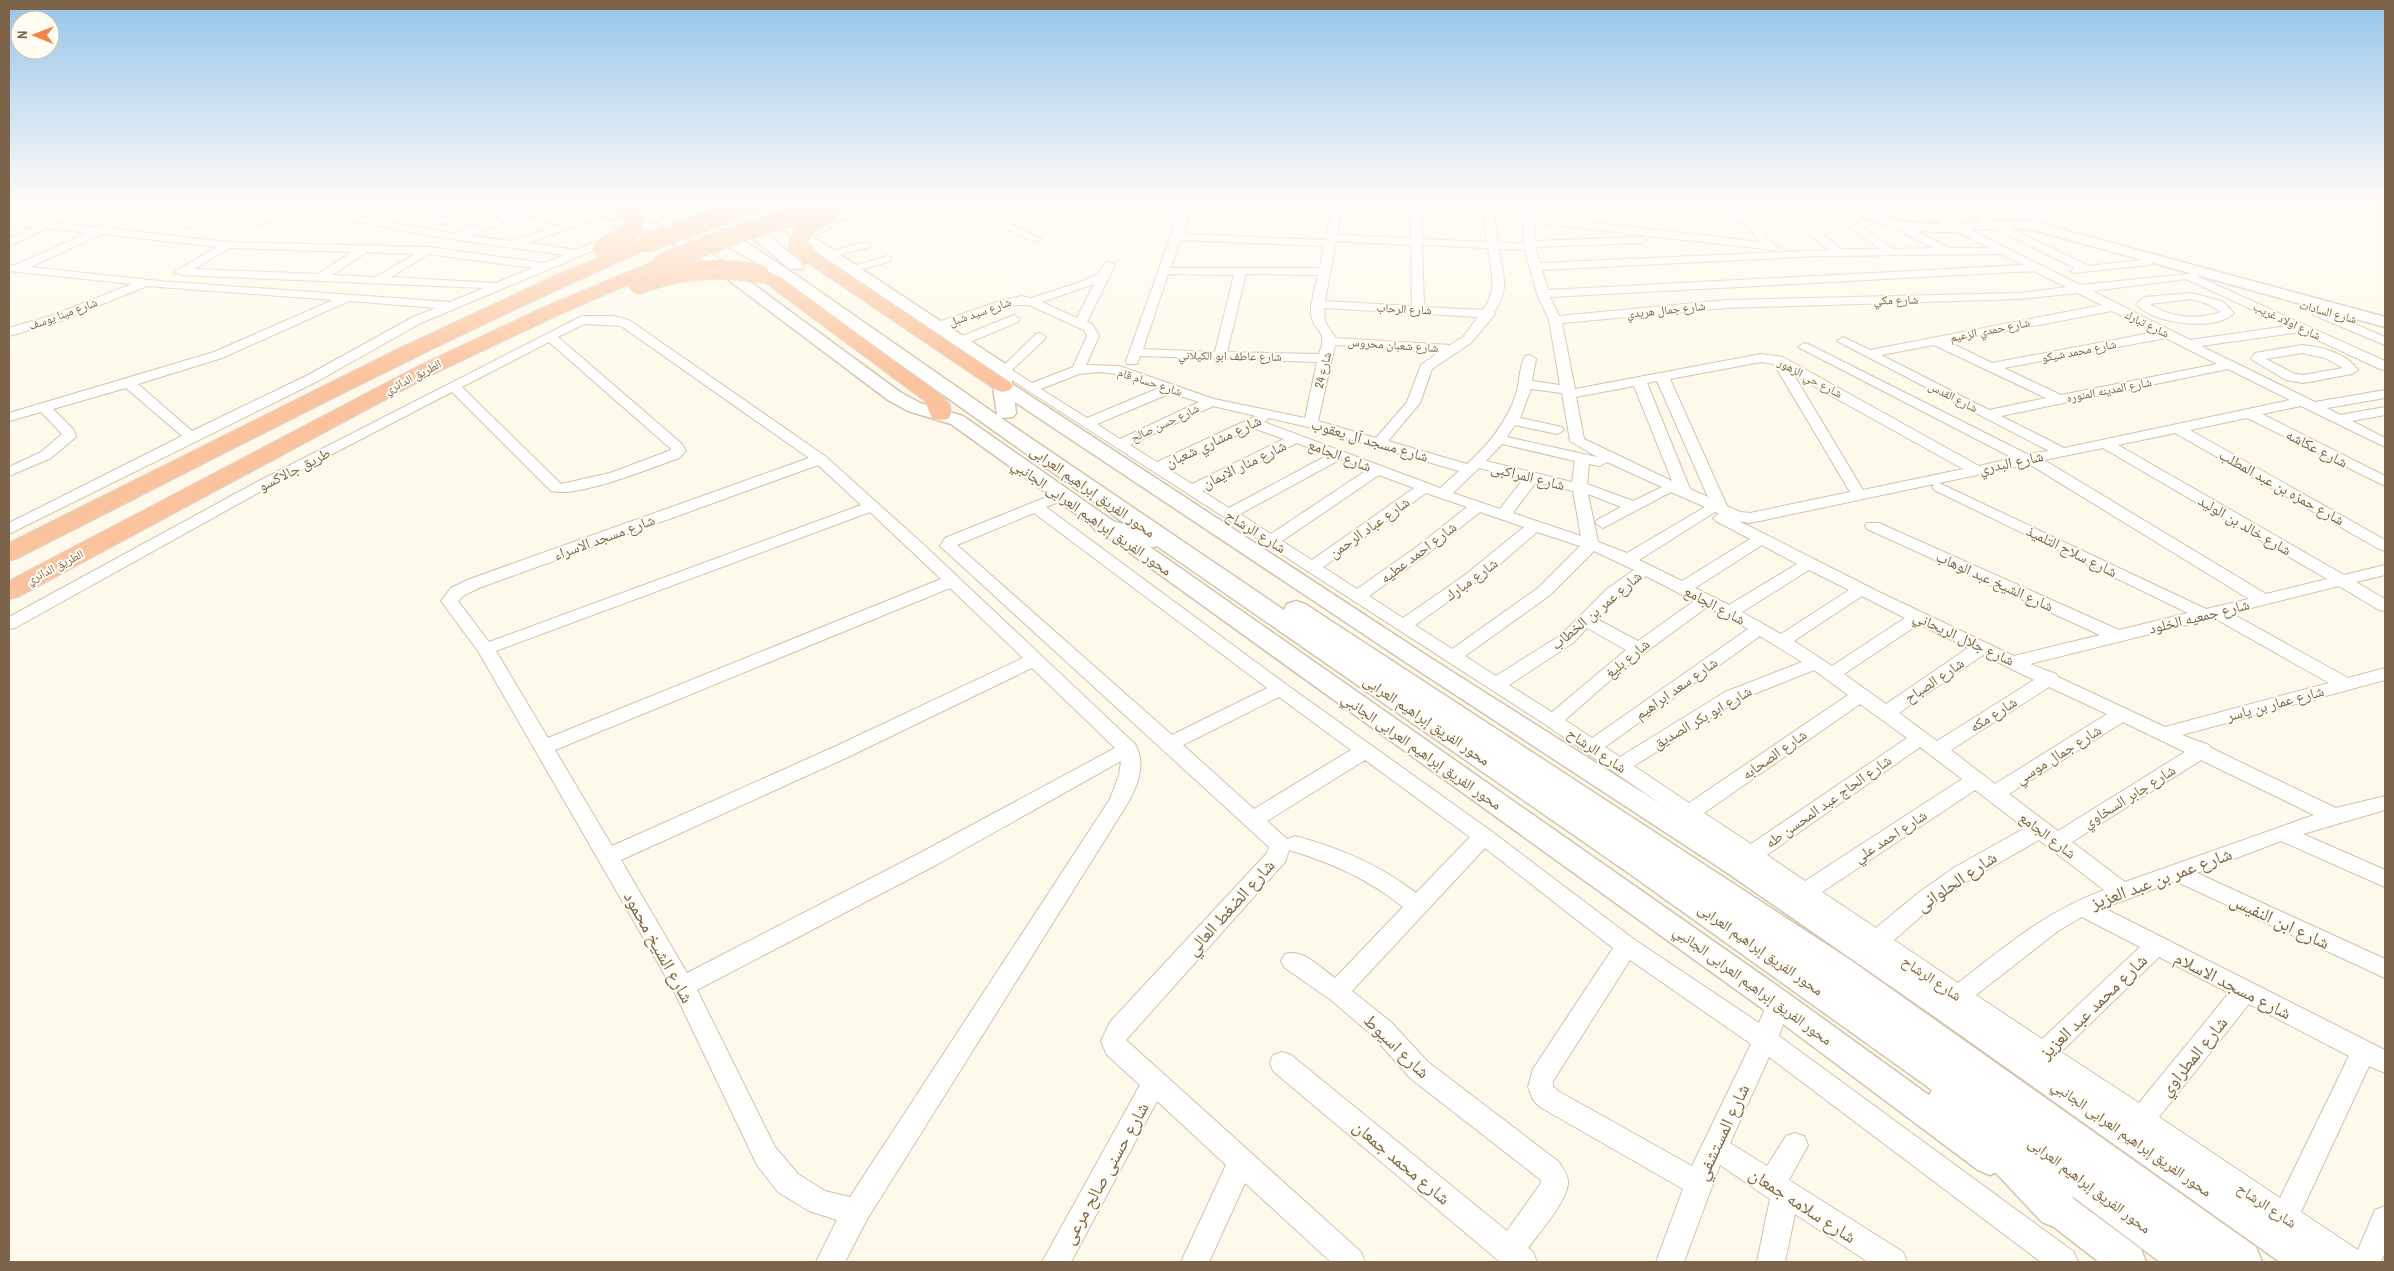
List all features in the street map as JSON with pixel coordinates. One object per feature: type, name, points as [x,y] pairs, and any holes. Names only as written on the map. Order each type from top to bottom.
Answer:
[{"type":"highway","points":[[313,398],[338,377],[407,333],[472,302],[569,262]]},
{"type":"highway","name":"الطريق الدائري","points":[[9,553],[469,321],[604,262]]},
{"type":"highway","name":"الطريق الدائري","points":[[9,591],[286,443],[467,350],[664,262]]},
{"type":"highway","points":[[827,262],[1004,390]]},
{"type":"highway","points":[[286,443],[326,433],[384,411],[522,340],[638,286],[676,272],[705,268],[733,268],[760,274],[773,280],[932,397],[939,405],[940,414]]},
{"type":"main road","name":"محور الفريق إبراهيم العرابى","points":[[767,262],[1173,546],[1756,945],[1899,1046],[2194,1262]]},
{"type":"main road","name":"محور الفريق إبراهيم العرابى","points":[[794,262],[816,280],[1004,390],[1829,964],[2241,1262]]},
{"type":"main road","points":[[1104,526],[1173,546]]},
{"type":"main road","points":[[1899,1046],[2057,1208]]},
{"type":"street","points":[[13,268],[27,262]]},
{"type":"street","points":[[159,284],[198,262]]},
{"type":"street","points":[[294,295],[344,262]]},
{"type":"street","points":[[380,279],[409,262]]},
{"type":"street","points":[[511,262],[545,267]]},
{"type":"street","points":[[9,529],[191,437],[314,378],[398,329],[451,305],[557,262]]},
{"type":"street","name":"محور الفريق إبراهيم العرابى الجانبي","points":[[714,262],[894,396],[914,407],[957,420],[1778,1002],[2128,1262]]},
{"type":"street","name":"شارع الرشاح","points":[[844,262],[961,341],[1004,390],[1031,388],[1453,656],[1689,813],[1743,860],[1805,892],[1958,996],[2036,1060],[2141,1120],[2351,1262]]},
{"type":"street","points":[[853,269],[876,262]]},
{"type":"street","points":[[1128,373],[1168,262]]},
{"type":"street","name":"شارع 24","points":[[1312,423],[1324,358],[1330,341],[1329,335],[1317,317],[1327,262]]},
{"type":"street","points":[[1417,262],[1418,310]]},
{"type":"street","points":[[1379,443],[1413,403],[1426,368],[1467,340],[1489,314],[1498,294],[1494,262]]},
{"type":"street","points":[[1533,262],[1543,294],[1555,320],[1578,440],[1581,444],[1683,490],[1715,510]]},
{"type":"street","points":[[1534,267],[1635,262]]},
{"type":"street","points":[[1732,262],[1777,302]]},
{"type":"street","name":"شارع تبارك","points":[[2023,262],[2385,443]]},
{"type":"street","points":[[2072,262],[2088,270]]},
{"type":"street","points":[[2049,275],[2147,262]]},
{"type":"street","name":"شارع السادات","points":[[2150,262],[2312,313],[2385,328]]},
{"type":"street","name":"شارع السادات","points":[[2170,262],[2385,322]]},
{"type":"street","points":[[1078,370],[1093,336],[1089,328],[1080,324],[1110,265]]},
{"type":"street","points":[[13,268],[159,284],[451,305]]},
{"type":"street","points":[[1543,294],[2034,268]]},
{"type":"street","points":[[1165,271],[1325,272]]},
{"type":"street","points":[[1220,356],[1241,271]]},
{"type":"street","points":[[181,272],[499,285]]},
{"type":"street","points":[[1032,302],[1104,276]]},
{"type":"street","name":"شارع مكي","points":[[1777,302],[1988,298],[2079,290],[2191,276]]},
{"type":"street","name":"شارع اولاد غريب","points":[[2191,276],[2385,366]]},
{"type":"street","name":"شارع مينا يوسف","points":[[9,332],[57,318],[145,282]]},
{"type":"street","points":[[1973,288],[1988,298]]},
{"type":"street","points":[[2191,296],[2203,298],[2216,305],[2225,309],[2228,314],[2181,321],[2144,306],[2143,302],[2191,296]]},
{"type":"street","points":[[9,417],[129,383],[238,348],[348,298]]},
{"type":"street","name":"شارع سيد شبل","points":[[939,326],[1008,302],[1021,300],[1032,302],[1080,324]]},
{"type":"street","points":[[2216,305],[2243,301]]},
{"type":"street","name":"شارع جمال هريدي","points":[[1555,320],[1704,305],[1777,302]]},
{"type":"street","name":"شارع الرحاب","points":[[1320,304],[1489,314]]},
{"type":"street","name":"شارع حمدي الزعيم","points":[[1868,354],[2112,307]]},
{"type":"street","points":[[1638,312],[1656,324]]},
{"type":"street","points":[[2131,316],[2156,312]]},
{"type":"street","points":[[2280,318],[2312,313],[2385,341]]},
{"type":"street","points":[[1603,316],[1618,329]]},
{"type":"street","points":[[961,341],[1014,319]]},
{"type":"street","name":"طريق جالاكسو","points":[[9,624],[260,486],[582,320],[613,320],[625,324],[820,459]]},
{"type":"street","points":[[2187,344],[2301,328]]},
{"type":"street","name":"شارع محمد شيكو","points":[[1991,367],[2167,334]]},
{"type":"street","points":[[454,387],[556,488],[562,489],[615,476],[674,455],[679,451],[677,447],[551,337]]},
{"type":"street","points":[[1004,390],[1040,337]]},
{"type":"street","points":[[1934,340],[2060,400]]},
{"type":"street","name":"شارع شعبان محروس","points":[[1330,341],[1456,349]]},
{"type":"street","name":"شارع القدس","points":[[1843,341],[2062,452]]},
{"type":"street","points":[[1804,347],[2027,459],[2263,600]]},
{"type":"street","points":[[2308,349],[2321,352],[2348,364],[2352,370],[2303,379],[2291,377],[2275,369],[2259,362],[2256,357],[2308,349]]},
{"type":"street","name":"شارع عاطف ابو الكيلاني","points":[[1136,352],[1324,358]]},
{"type":"street","points":[[2337,359],[2361,355]]},
{"type":"street","name":"شارع حي الزهور","points":[[1525,384],[1570,392],[1761,358],[1778,360],[1976,470]]},
{"type":"street","points":[[1442,494],[1473,467],[1499,439],[1511,420],[1522,396],[1530,359]]},
{"type":"street","points":[[1778,360],[1858,495]]},
{"type":"street","name":"شارع المدينه المنوره","points":[[1988,414],[2230,365]]},
{"type":"street","name":"شارع حسام قام","points":[[1031,388],[1055,377],[1078,370],[1109,369],[1128,373],[1211,402],[1270,414]]},
{"type":"street","points":[[2248,375],[2275,369]]},
{"type":"street","points":[[1662,377],[1715,510]]},
{"type":"street","points":[[1640,381],[1683,490]]},
{"type":"street","points":[[129,383],[191,437]]},
{"type":"street","points":[[1086,423],[1171,388]]},
{"type":"street","name":"محور الفريق إبراهيم العرابى الجانبي","points":[[1004,390],[1412,657],[1743,860],[2036,1060],[2310,1262]]},
{"type":"street","name":"شارع البدري","points":[[1715,510],[1750,518],[2249,413],[2385,394]]},
{"type":"street","name":"شارع حسن صالح","points":[[1120,444],[1211,402]]},
{"type":"street","points":[[9,472],[46,455],[69,438],[69,433],[43,407]]},
{"type":"street","points":[[2337,420],[2385,411]]},
{"type":"street","name":"شارع عكاشه","points":[[2249,413],[2385,482]]},
{"type":"street","name":"شارع مسجد آل يعقوب","points":[[1270,414],[1312,423],[1379,443],[1473,467]]},
{"type":"street","name":"شارع مشاري شعبان","points":[[1156,468],[1270,414]]},
{"type":"street","points":[[1511,420],[1557,430]]},
{"type":"street","name":"شارع الجامع","points":[[1253,423],[1378,468],[1477,507],[1591,544],[1628,559],[1760,628],[1816,662],[1937,750],[2122,891]]},
{"type":"street","name":"شارع حمزه بن عبد المطلب","points":[[2178,429],[2385,546]]},
{"type":"street","name":"شارع منار الايمان","points":[[1192,490],[1297,438]]},
{"type":"street","name":"شارع جلال الريحاني","points":[[1499,439],[1588,458],[1664,491],[1715,510],[1761,539],[1918,617],[1981,648],[2165,732],[2334,816]]},
{"type":"street","name":"شارع خالد بن الوليد","points":[[2106,444],[2385,606]]},
{"type":"street","points":[[1229,514],[1340,454]]},
{"type":"street","points":[[1453,656],[1516,615],[1571,567],[1591,544],[1579,477],[1588,458]]},
{"type":"street","points":[[820,459],[918,548],[1128,749],[1132,761],[1119,801],[856,1212],[830,1262]]},
{"type":"street","name":"شارع مسجد الاسراء","points":[[486,649],[450,601],[462,588],[820,459]]},
{"type":"street","name":"شارع المراكبى","points":[[1473,467],[1580,487],[1632,507]]},
{"type":"street","points":[[1271,541],[1378,468]]},
{"type":"street","points":[[1503,515],[1532,477]]},
{"type":"street","name":"شارع عباد الرحمن","points":[[1312,567],[1425,487]]},
{"type":"street","name":"شارع سلاح التلميذ","points":[[1939,487],[2211,614],[2347,684]]},
{"type":"street","points":[[1603,523],[1664,491]]},
{"type":"street","points":[[918,548],[951,541],[1062,496]]},
{"type":"street","points":[[486,649],[872,506]]},
{"type":"street","points":[[1036,507],[1364,751],[1484,836],[1627,946],[1765,1040],[2064,1262]]},
{"type":"street","name":"شارع احمد عطيه","points":[[1358,596],[1424,549],[1477,507]]},
{"type":"street","points":[[1628,559],[1715,510]]},
{"type":"street","name":"شارع مبارك","points":[[1404,625],[1479,574],[1509,550],[1534,526]]},
{"type":"street","name":"شارع الشيخ عبد الوهاب","points":[[1873,526],[2117,636]]},
{"type":"street","points":[[1683,588],[1761,539]]},
{"type":"street","name":"شارع الضغط العالي","points":[[951,541],[948,546],[949,549],[1112,690],[1280,845],[1277,856],[1115,1034],[1114,1041],[1116,1047],[1241,1162],[1340,1258]]},
{"type":"street","points":[[1730,612],[1810,563]]},
{"type":"street","name":"شارع عمر بن الخطاب","points":[[1496,685],[1566,638],[1613,593],[1646,568]]},
{"type":"street","name":"شارع جمعيه الخلود","points":[[2014,662],[2385,570]]},
{"type":"street","points":[[543,748],[952,581]]},
{"type":"street","points":[[1782,641],[1862,589]]},
{"type":"street","name":"شارع بليغ","points":[[1553,721],[1638,649],[1706,600]]},
{"type":"street","points":[[1832,674],[1918,617]]},
{"type":"street","points":[[1585,620],[1638,649]]},
{"type":"street","name":"شارع سعد ابراهيم","points":[[1592,748],[1760,628]]},
{"type":"street","name":"شارع الصباح","points":[[1886,713],[1981,648]]},
{"type":"street","name":"شارع الشيخ محمود","points":[[486,649],[683,986],[766,1156],[788,1183],[819,1202],[856,1212]]},
{"type":"street","points":[[608,857],[830,757],[1034,660]]},
{"type":"street","name":"شارع ابو بكر الصديق","points":[[1620,766],[1732,696],[1816,662]]},
{"type":"street","name":"شارع عمار بن ياسر","points":[[2165,732],[2385,674]]},
{"type":"street","name":"شارع مكه","points":[[1937,750],[2050,678]]},
{"type":"street","points":[[1170,744],[1280,689]]},
{"type":"street","name":"شارع الصحابه","points":[[1689,813],[1860,695]]},
{"type":"street","name":"شارع جمال موسي","points":[[1994,794],[2123,713]]},
{"type":"street","name":"شارع الحاج عبد المحسن طه","points":[[1743,860],[1920,738]]},
{"type":"street","points":[[683,986],[928,859],[1128,749]]},
{"type":"street","name":"شارع جابر السخاوي","points":[[2049,836],[2202,750]]},
{"type":"street","points":[[1253,820],[1364,751]]},
{"type":"street","name":"شارع احمد علي","points":[[1805,892],[1976,780]]},
{"type":"street","name":"شارع عمر بن عبد العزيز","points":[[1958,996],[2050,925],[2082,907],[2282,833],[2334,816],[2383,806]]},
{"type":"street","points":[[2282,833],[2385,879]]},
{"type":"street","points":[[1339,992],[1341,985],[1484,836]]},
{"type":"street","name":"شارع الحلوانى","points":[[1877,941],[1926,899],[1963,873],[2049,836]]},
{"type":"street","points":[[1296,844],[1331,854],[1365,868],[1416,905]]},
{"type":"street","name":"شارع ابن النفيس","points":[[2175,872],[2385,969]]},
{"type":"street","name":"شارع مسجد الاسلام","points":[[2082,907],[2374,1056]]},
{"type":"street","points":[[1627,946],[1542,1077],[1540,1084],[1542,1092],[1548,1099],[1698,1183]]},
{"type":"street","name":"شارع محمد عبد العزيز","points":[[2036,1060],[2156,946]]},
{"type":"street","name":"شارع اسيوط","points":[[1293,961],[1339,992],[1382,1029],[1419,1070],[1550,1172],[1555,1178],[1556,1185],[1516,1256]]},
{"type":"street","name":"شارع المطراوي","points":[[2141,1120],[2245,991]]},
{"type":"street","name":"شارع المستشفي","points":[[1670,1262],[1698,1183],[1765,1040],[1778,1002]]},
{"type":"street","points":[[2284,1217],[2374,1056]]},
{"type":"street","name":"شارع محمد جمعان","points":[[1282,1063],[1516,1256]]},
{"type":"street","name":"شارع حسنى صالح مرعى","points":[[1056,1262],[1154,1083]]},
{"type":"street","points":[[1771,1262],[1778,1190],[1795,1146]]},
{"type":"street","name":"شارع سلامه جمعان","points":[[1714,1147],[1778,1190],[1893,1262]]},
{"type":"street","points":[[1195,1262],[1241,1162]]},
{"type":"street","points":[[2367,1262],[2385,1219]]}]
